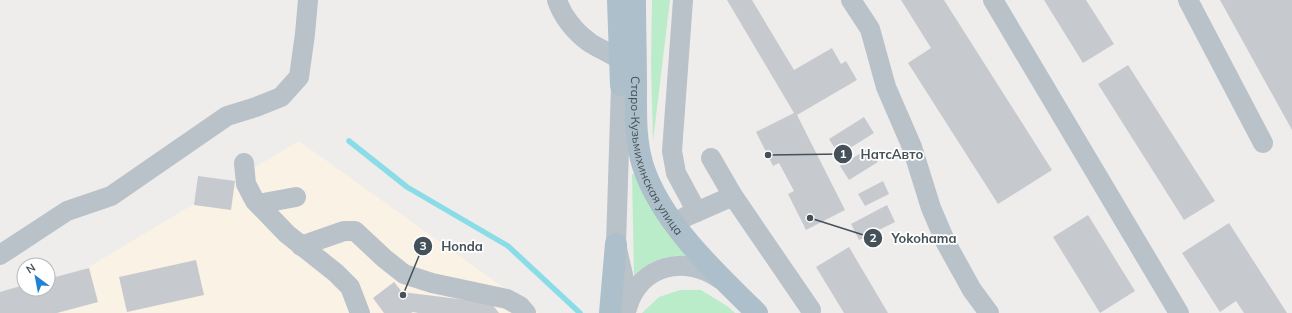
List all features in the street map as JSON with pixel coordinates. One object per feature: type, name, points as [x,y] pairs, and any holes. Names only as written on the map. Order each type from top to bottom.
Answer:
[{"type":"main road","name":"Старо-Кузьмихинская улица","points":[[618,0],[628,63],[639,153],[650,184],[666,212],[688,242],[732,289],[757,313]]},
{"type":"main road","name":"Старо-Кузьмихинская улица","points":[[621,85],[628,63],[635,0]]},
{"type":"main road","name":"Старо-Кузьмихинская улица","points":[[616,244],[621,311]]},
{"type":"street","points":[[0,255],[66,211],[111,196],[227,116],[282,97],[299,77],[308,0]]},
{"type":"street","points":[[683,0],[672,151],[676,173],[697,212]]},
{"type":"street","points":[[851,0],[870,29],[886,87],[912,147],[934,215],[946,243],[972,290],[989,313]]},
{"type":"street","points":[[993,0],[1180,313]]},
{"type":"street","points":[[1188,0],[1263,143]]},
{"type":"street","points":[[554,2],[571,26],[584,38],[628,63]]},
{"type":"street","name":"Старо-Кузьмихинская улица","points":[[616,244],[621,85]]},
{"type":"street","points":[[711,158],[733,196],[811,310]]},
{"type":"street","points":[[244,163],[246,184],[255,201],[287,234],[336,273],[350,287],[360,313]]},
{"type":"street","points":[[666,212],[675,217],[681,218],[733,196]]},
{"type":"street","points":[[258,204],[296,197]]},
{"type":"street","points":[[688,242],[684,231],[685,224],[697,212]]},
{"type":"street","points":[[301,246],[344,231],[355,232],[404,274],[432,283],[507,299],[520,306],[526,313]]},
{"type":"street","points":[[621,311],[632,294],[644,280],[660,270],[672,266],[688,266],[702,269],[716,276],[732,289]]},
{"type":"shaded area","points":[[299,141],[539,313],[0,313],[0,295],[16,293],[16,297],[56,297],[56,287]]},
{"type":"green space","points":[[652,0],[670,0],[653,141],[651,65]]},
{"type":"green space","points":[[637,173],[689,257],[674,256],[660,259],[646,266],[634,275],[632,174]]},
{"type":"green space","points":[[680,290],[701,290],[727,306],[735,313],[642,313],[659,297]]},
{"type":"building","points":[[727,0],[752,0],[794,70],[832,48],[841,64],[846,61],[857,80],[797,115],[845,210],[806,230],[788,194],[794,191],[779,163],[773,166],[756,132],[794,113]]},
{"type":"building","points":[[901,0],[944,0],[1052,170],[998,204],[908,63],[931,48]]},
{"type":"building","points":[[1044,0],[1086,0],[1114,44],[1083,63]]},
{"type":"building","points":[[1220,0],[1292,0],[1292,130]]},
{"type":"building","points":[[1128,65],[1215,201],[1184,220],[1098,84]]},
{"type":"building","points":[[864,117],[874,133],[839,155],[829,139]]},
{"type":"building","points":[[869,148],[878,162],[849,180],[840,166]]},
{"type":"building","points":[[198,176],[235,181],[231,210],[194,205]]},
{"type":"building","points":[[883,181],[889,194],[865,206],[858,194]]},
{"type":"building","points":[[887,205],[895,222],[859,240],[851,224]]},
{"type":"building","points":[[1088,215],[1135,291],[1100,313],[1053,237]]},
{"type":"building","points":[[1229,223],[1287,313],[1244,313],[1236,301],[1220,312],[1182,253]]},
{"type":"building","points":[[849,247],[888,313],[844,313],[816,267]]},
{"type":"building","points":[[196,260],[204,295],[127,312],[119,277]]},
{"type":"building","points":[[89,268],[98,302],[57,313],[0,313],[0,292],[16,287],[16,297],[56,297],[56,277]]},
{"type":"building","points":[[394,282],[402,292],[491,303],[499,313],[384,313],[373,298]]},
{"type":"waterway","points":[[349,141],[407,187],[508,246],[580,313]]},
{"type":"place","name":"НатсАвто","points":[[768,155]]},
{"type":"place","name":"Yokohama","points":[[810,218]]},
{"type":"place","name":"Honda","points":[[403,295]]}]
